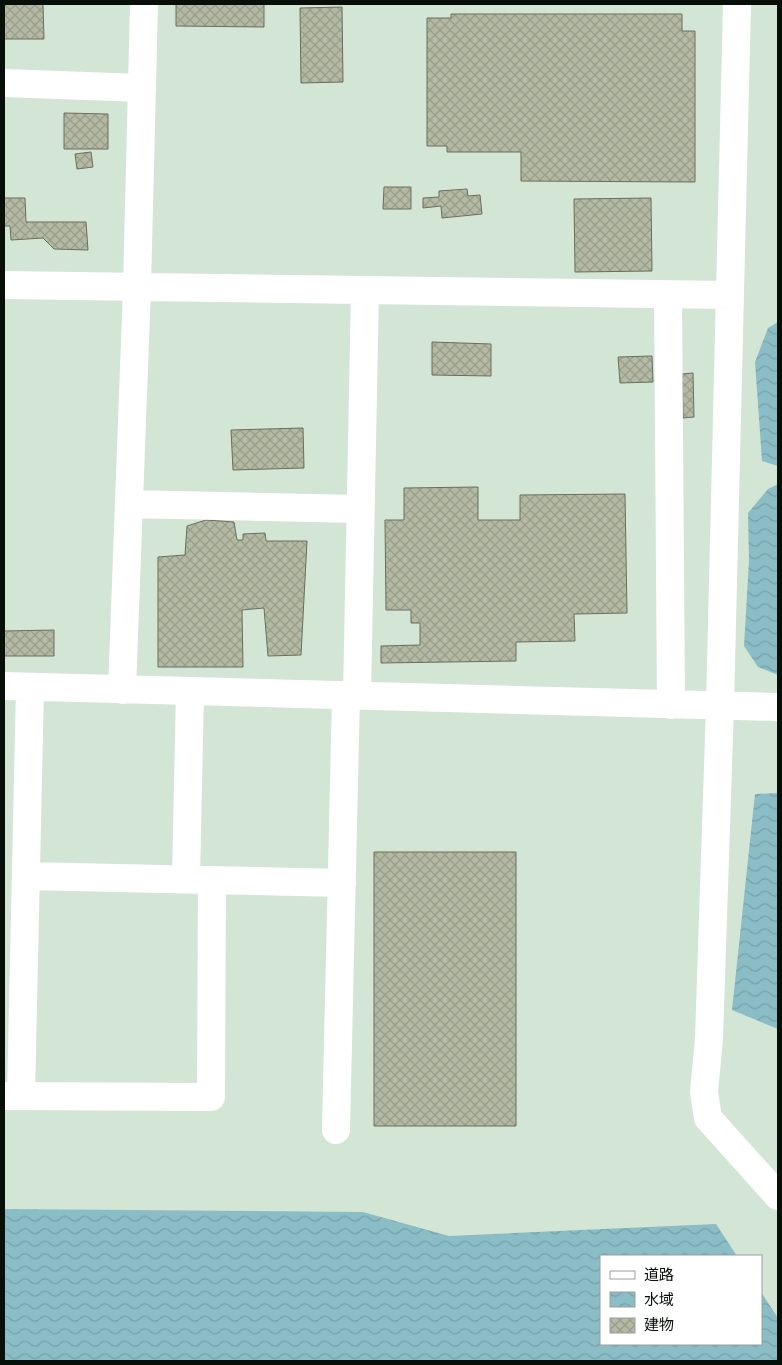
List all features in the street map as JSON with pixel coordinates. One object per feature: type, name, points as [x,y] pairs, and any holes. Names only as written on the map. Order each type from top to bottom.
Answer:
[{"type":"lane","points":[[122,690],[137,287],[144,4]]},
{"type":"lane","points":[[737,4],[720,706],[708,1039],[704,1092],[708,1118],[778,1196]]},
{"type":"lane","points":[[4,83],[142,88]]},
{"type":"lane","points":[[4,285],[730,295]]},
{"type":"lane","points":[[336,1130],[342,883],[360,509],[365,290]]},
{"type":"lane","points":[[668,294],[671,704]]},
{"type":"lane","points":[[129,504],[360,509]]},
{"type":"lane","points":[[4,686],[778,707]]},
{"type":"lane","points":[[30,687],[26,876],[12,1096],[211,1098],[190,691]]},
{"type":"lane","points":[[26,876],[342,883]]},
{"type":"water","points":[[778,322],[778,466],[762,461],[755,362],[768,328]]},
{"type":"water","points":[[778,484],[778,675],[758,667],[744,646],[749,560],[748,513],[768,489]]},
{"type":"water","points":[[778,793],[778,1029],[732,1010],[755,794]]},
{"type":"water","points":[[4,1209],[363,1212],[449,1236],[716,1224],[736,1255],[600,1255],[600,1345],[762,1345],[762,1294],[778,1318],[778,1361],[4,1361]]},
{"type":"building","points":[[4,4],[43,4],[44,39],[4,39]]},
{"type":"building","points":[[176,4],[264,4],[264,27],[176,26]]},
{"type":"building","points":[[342,7],[343,82],[301,83],[300,8]]},
{"type":"building","points":[[451,14],[682,14],[682,31],[695,31],[695,182],[521,181],[521,152],[447,152],[447,146],[427,146],[427,18],[451,18]]},
{"type":"building","points":[[64,113],[108,114],[108,149],[64,149]]},
{"type":"building","points":[[91,152],[93,167],[77,169],[75,154]]},
{"type":"building","points":[[384,187],[411,187],[411,209],[383,209]]},
{"type":"building","points":[[467,189],[468,196],[480,195],[482,214],[442,218],[441,206],[423,208],[423,198],[439,197],[439,191]]},
{"type":"building","points":[[4,198],[25,198],[26,222],[86,222],[88,250],[54,249],[43,238],[11,240],[10,226],[4,226]]},
{"type":"building","points":[[651,198],[652,271],[575,272],[574,199]]},
{"type":"building","points":[[432,342],[491,344],[491,376],[432,375]]},
{"type":"building","points":[[652,356],[653,382],[620,383],[618,357]]},
{"type":"building","points":[[693,373],[694,417],[683,418],[682,374]]},
{"type":"building","points":[[303,428],[304,468],[233,470],[231,430]]},
{"type":"building","points":[[478,487],[478,520],[520,520],[520,495],[625,494],[627,613],[574,614],[575,641],[516,642],[516,661],[381,663],[381,646],[420,645],[420,623],[411,623],[411,610],[386,610],[385,520],[404,520],[404,488]]},
{"type":"building","points":[[206,520],[234,522],[237,540],[243,540],[243,534],[265,533],[266,541],[307,541],[301,655],[268,656],[264,608],[242,610],[243,667],[158,667],[158,557],[185,555],[187,526]]},
{"type":"building","points":[[54,630],[54,656],[4,656],[4,631]]},
{"type":"building","points":[[374,852],[516,852],[516,1126],[374,1126]]}]
